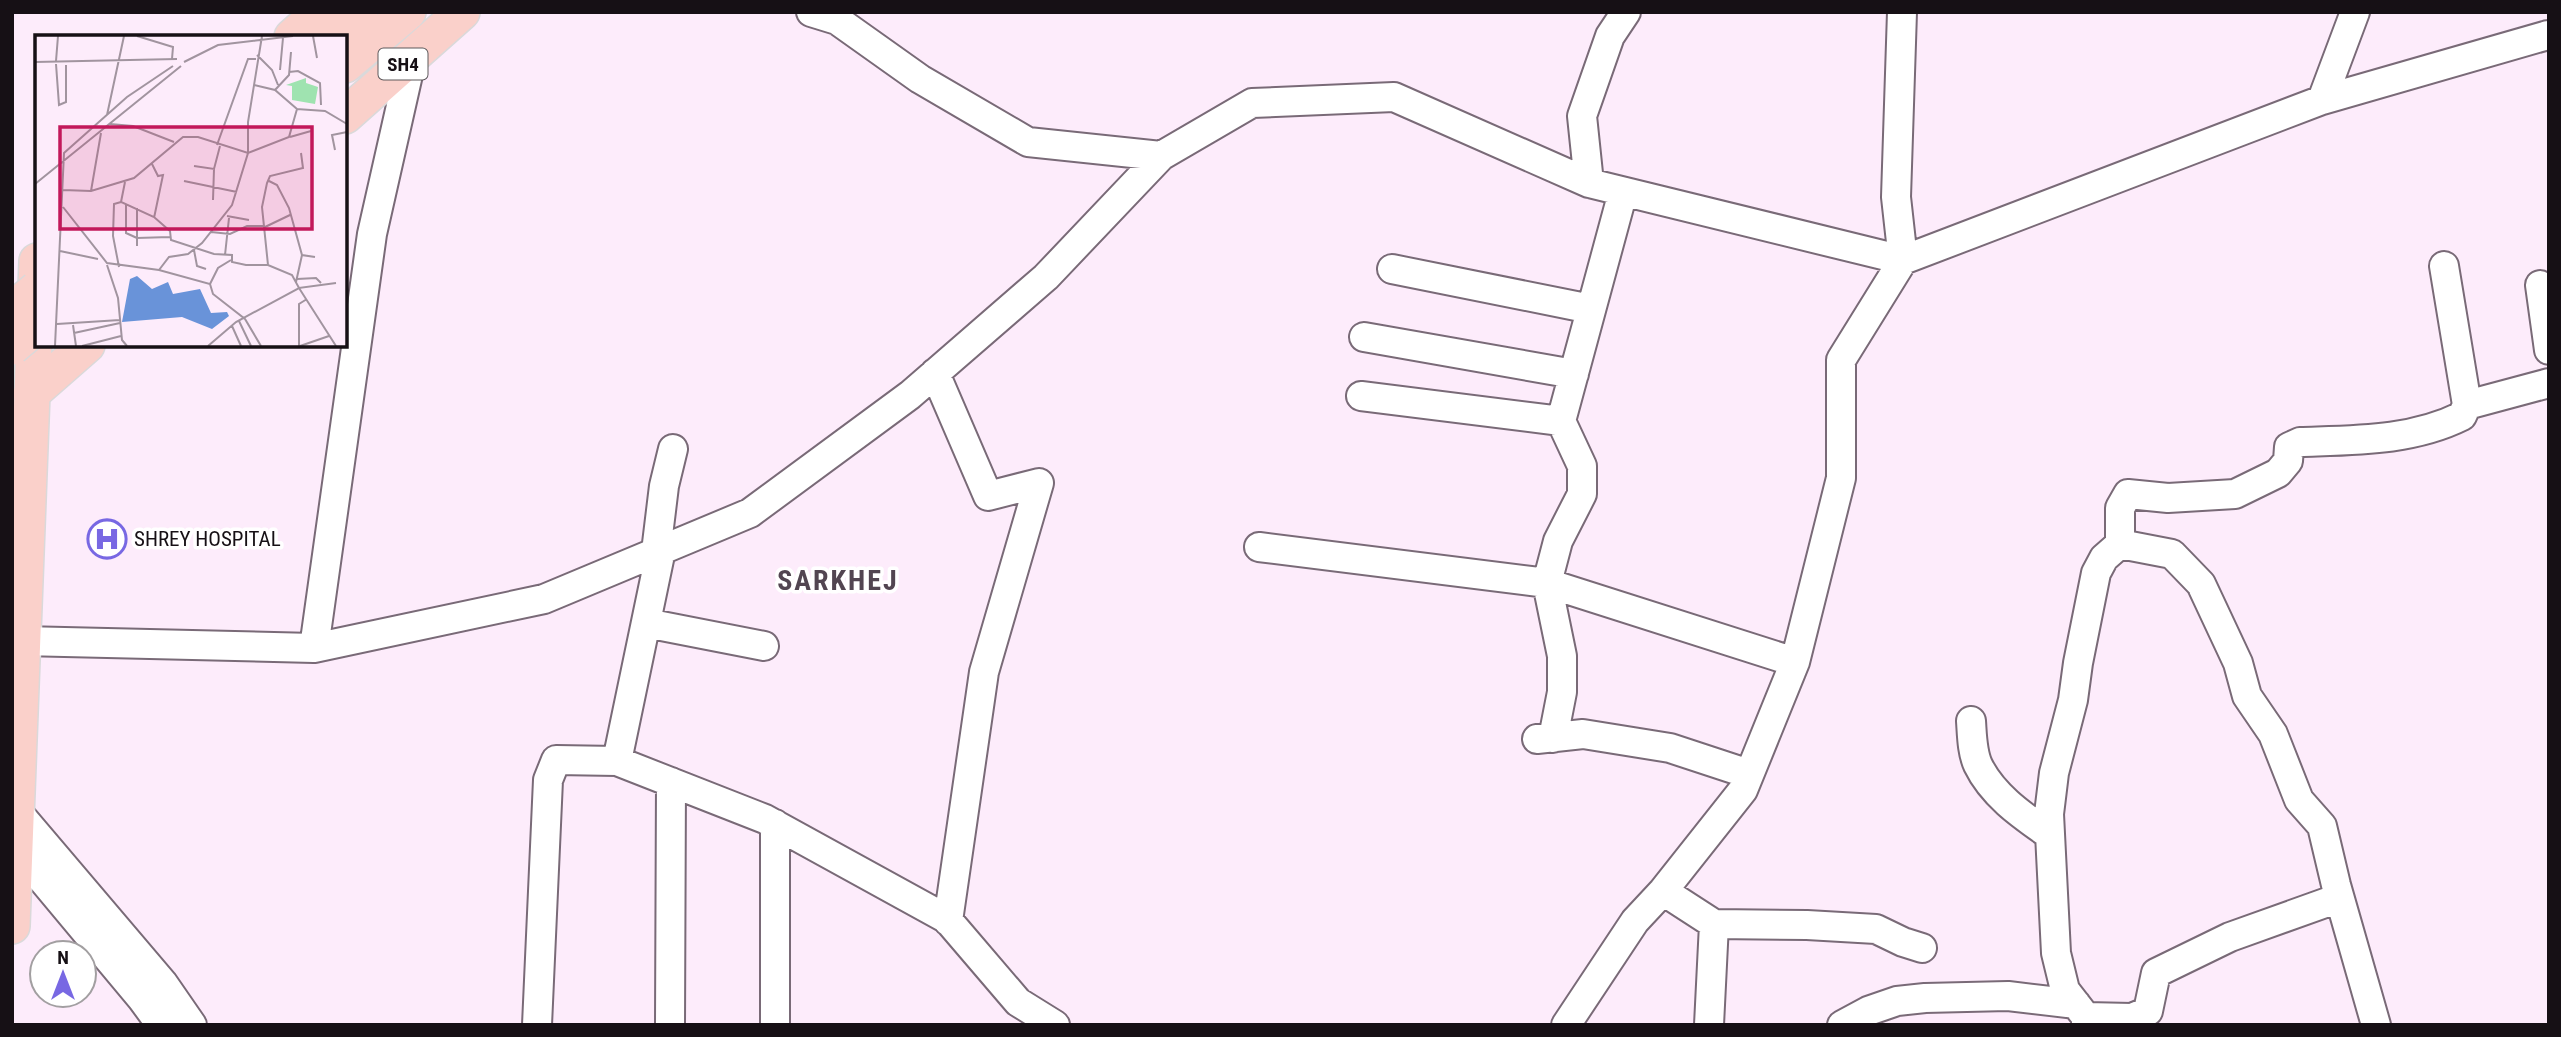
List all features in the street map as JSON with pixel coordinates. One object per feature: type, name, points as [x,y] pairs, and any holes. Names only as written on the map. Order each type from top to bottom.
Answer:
[{"type":"main road","points":[[294,35],[320,12]]},
{"type":"main road","points":[[333,35],[360,12]]},
{"type":"main road","points":[[346,64],[408,12]]},
{"type":"main road","name":"SH4","points":[[346,115],[462,12]]},
{"type":"main road","points":[[12,310],[35,291]]},
{"type":"main road","points":[[12,926],[35,305]]},
{"type":"main road","points":[[12,347],[35,328]]},
{"type":"main road","points":[[31,394],[86,346]]},
{"type":"street","points":[[811,12],[837,20],[920,79],[1028,142],[1161,156]]},
{"type":"street","points":[[1589,183],[1582,116],[1610,36],[1626,12]]},
{"type":"street","points":[[1566,1025],[1635,921],[1663,891],[1743,790],[1795,662],[1840,478],[1840,360],[1903,260],[1896,197],[1902,12]]},
{"type":"street","points":[[2322,100],[2355,12]]},
{"type":"street","points":[[22,641],[314,648],[544,599],[750,513],[910,395],[1046,277],[1161,156],[1251,103],[1394,97],[1589,183],[1903,260],[2322,100],[2548,35]]},
{"type":"street","points":[[314,648],[372,234],[412,57]]},
{"type":"street","points":[[1623,191],[1562,421],[1582,466],[1582,494],[1558,541],[1548,583],[1562,656],[1562,692],[1545,738],[1583,734],[1670,748],[1749,774]]},
{"type":"street","points":[[2083,1015],[2065,990],[2056,953],[2049,814],[2054,773],[2073,700],[2096,573],[2104,558],[2120,544],[2120,508],[2128,494],[2168,498],[2235,494],[2278,473],[2288,461],[2289,447],[2300,442],[2377,440],[2418,432],[2449,423],[2462,416],[2467,405],[2444,266]]},
{"type":"street","points":[[1392,269],[1591,309]]},
{"type":"street","points":[[2540,285],[2549,350]]},
{"type":"street","points":[[1364,337],[1574,374]]},
{"type":"street","points":[[935,373],[988,496],[1039,484],[985,671],[948,921]]},
{"type":"street","points":[[2467,405],[2549,383]]},
{"type":"street","points":[[1361,396],[1562,421]]},
{"type":"street","points":[[617,761],[646,624],[658,551],[664,486],[673,449]]},
{"type":"street","points":[[2120,544],[2172,554],[2202,584],[2238,663],[2247,696],[2273,734],[2299,800],[2322,826],[2339,898],[2376,1025]]},
{"type":"street","points":[[1259,547],[1548,583],[1795,662]]},
{"type":"street","points":[[646,624],[764,646]]},
{"type":"street","points":[[1971,721],[1978,765],[1992,786],[2005,801],[2050,835]]},
{"type":"street","points":[[537,1025],[548,780],[556,760],[617,761],[775,824],[948,921],[1018,1002],[1055,1025]]},
{"type":"street","points":[[670,1025],[671,782]]},
{"type":"street","points":[[16,810],[163,984],[192,1025]]},
{"type":"street","points":[[775,824],[775,1025]]},
{"type":"street","points":[[15,855],[36,872],[161,1025]]},
{"type":"street","points":[[1663,891],[1714,924],[1876,929],[1922,948]]},
{"type":"street","points":[[1842,1025],[1868,1011],[1897,1001],[1925,998],[2008,996],[2083,1015],[2132,1017],[2148,1011],[2156,973],[2230,937],[2339,898]]},
{"type":"street","points":[[1709,1025],[1714,924]]},
{"type":"place","name":"SHREY HOSPITAL","points":[[107,539]]},
{"type":"district","name":"SARKHEJ","points":[[838,580]]}]
